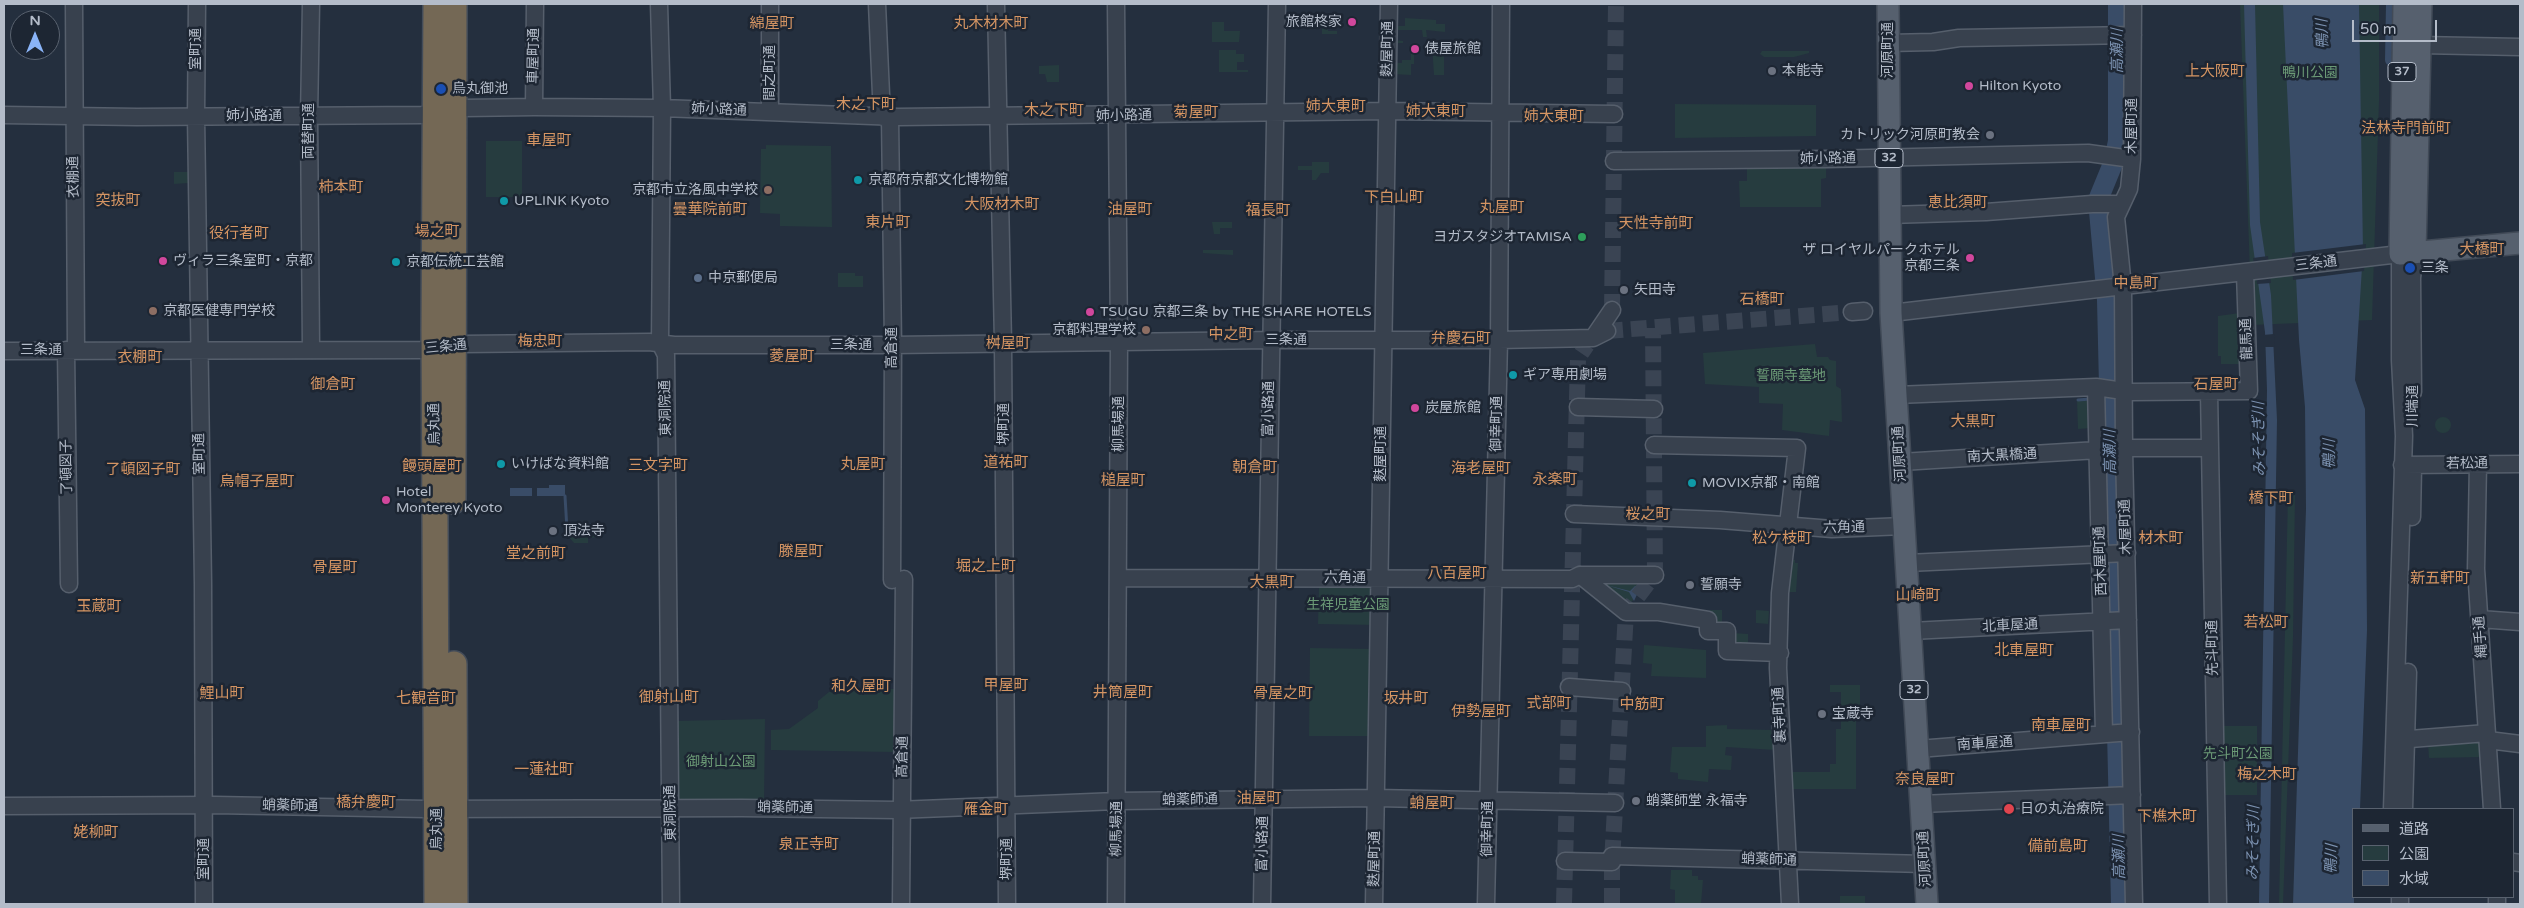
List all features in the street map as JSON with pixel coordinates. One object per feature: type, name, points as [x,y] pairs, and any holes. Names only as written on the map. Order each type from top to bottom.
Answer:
[{"type":"highway","name":"烏丸通","points":[[436,4],[444,111],[443,347],[446,809],[455,904]]},
{"type":"highway","name":"烏丸通","points":[[444,111],[454,4]]},
{"type":"highway","name":"烏丸通","points":[[437,904],[446,809]]},
{"type":"main road","name":"河原町通","points":[[1888,4],[1891,313],[1927,904]]},
{"type":"main road","name":"川端通","points":[[2404,4],[2407,253]]},
{"type":"main road","name":"川端通","points":[[2407,253],[2421,4]]},
{"type":"main road","name":"三条通","points":[[2407,253],[2520,243]]},
{"type":"street","name":"衣棚通","points":[[71,350],[74,4]]},
{"type":"street","name":"室町通","points":[[197,4],[196,116],[203,584],[204,904]]},
{"type":"street","name":"両替町通","points":[[311,4],[308,116],[311,348]]},
{"type":"street","name":"車屋町通","points":[[534,108],[535,4]]},
{"type":"street","name":"東洞院通","points":[[659,4],[662,108],[660,343],[666,354],[672,808],[671,904]]},
{"type":"street","name":"間之町通","points":[[770,4],[770,112]]},
{"type":"street","name":"高倉通","points":[[878,4],[886,117],[892,345],[902,809],[901,904]]},
{"type":"street","name":"堺町通","points":[[996,4],[1003,343],[1007,904]]},
{"type":"street","name":"柳馬場通","points":[[1116,4],[1119,343],[1116,904]]},
{"type":"street","name":"富小路通","points":[[1262,904],[1277,4]]},
{"type":"street","name":"麩屋町通","points":[[1374,904],[1389,4]]},
{"type":"street","name":"御幸町通","points":[[1486,904],[1499,340],[1501,4]]},
{"type":"street","name":"木屋町通","points":[[2133,4],[2123,35],[2128,189],[2116,217],[2109,389],[2118,733],[2134,904]]},
{"type":"street","points":[[1888,43],[1933,42],[1959,38],[2123,35]]},
{"type":"street","points":[[2420,45],[2520,47]]},
{"type":"street","name":"姉小路通","points":[[4,115],[422,115],[444,111],[534,108],[662,108],[886,117],[1118,116],[1274,112],[1614,114]]},
{"type":"street","name":"姉小路通","points":[[1614,161],[2088,153],[2128,158]]},
{"type":"street","points":[[1889,215],[1986,212],[2121,204]]},
{"type":"street","name":"三条通","points":[[1891,313],[2407,253]]},
{"type":"street","name":"川端通","points":[[2404,808],[2401,739],[2408,465],[2404,436],[2400,360],[2407,253]]},
{"type":"street","name":"龍馬通","points":[[1896,395],[2109,389],[2249,391],[2249,272]]},
{"type":"street","name":"三条通","points":[[4,351],[660,343],[892,345],[1596,338],[1612,310]]},
{"type":"street","name":"了頓図子","points":[[69,584],[71,350]]},
{"type":"street","name":"西木屋町通","points":[[2109,389],[2118,733]]},
{"type":"street","name":"先斗町通","points":[[2209,391],[2218,904]]},
{"type":"street","points":[[1578,407],[1654,409]]},
{"type":"street","name":"裏寺町通","points":[[1654,445],[1797,448],[1780,593],[1780,653],[1778,668],[1790,904]]},
{"type":"street","name":"南大黒橋通","points":[[1900,462],[2110,450],[2210,448]]},
{"type":"street","name":"縄手通","points":[[2478,464],[2476,569],[2492,808]]},
{"type":"street","name":"若松通","points":[[2408,465],[2520,464]]},
{"type":"street","name":"六角通","points":[[1574,514],[1720,520],[1841,529],[1904,526]]},
{"type":"street","points":[[1907,563],[2114,554]]},
{"type":"street","name":"六角通","points":[[1119,578],[1493,579],[1655,575]]},
{"type":"street","points":[[1576,577],[1626,612],[1659,612],[1708,620],[1708,631],[1727,631],[1727,651],[1780,653]]},
{"type":"street","points":[[2480,619],[2520,622]]},
{"type":"street","name":"北車屋通","points":[[1911,631],[2115,620]]},
{"type":"street","points":[[1569,687],[1622,691]]},
{"type":"street","name":"南車屋通","points":[[1918,749],[2118,733]]},
{"type":"street","points":[[2401,739],[2487,736],[2520,744]]},
{"type":"street","name":"川端通","points":[[2392,808],[2401,739]]},
{"type":"street","points":[[1921,804],[2123,795]]},
{"type":"street","name":"蛸薬師通","points":[[4,806],[204,805],[446,809],[902,809],[1117,801],[1376,798],[1615,803]]},
{"type":"street","name":"蛸薬師通","points":[[1566,861],[1612,859],[1925,864]]},
{"type":"green space","name":"鴨川公園","points":[[2240,4],[2379,4],[2379,101],[2372,320],[2252,325]]},
{"type":"green space","points":[[1322,15],[1328,15],[1328,31],[1337,31],[1337,34],[1322,34]]},
{"type":"green space","points":[[1405,18],[1436,20],[1436,24],[1445,24],[1445,32],[1426,30],[1427,37],[1423,37],[1422,30],[1396,30],[1395,40],[1403,41],[1403,43],[1397,43],[1396,63],[1402,63],[1402,60],[1411,60],[1411,54],[1414,54],[1414,64],[1411,64],[1411,75],[1393,74],[1394,26],[1405,26]]},
{"type":"green space","points":[[1212,22],[1224,22],[1224,31],[1240,31],[1239,42],[1212,42]]},
{"type":"green space","points":[[1432,44],[1444,45],[1444,75],[1434,75]]},
{"type":"green space","points":[[1219,50],[1236,50],[1236,54],[1244,54],[1244,62],[1237,62],[1237,70],[1248,70],[1248,72],[1219,72]]},
{"type":"green space","points":[[1762,51],[1809,51],[1809,53],[1794,57],[1764,57],[1760,54]]},
{"type":"green space","points":[[1059,65],[1059,82],[1047,82],[1045,74],[1039,74],[1039,66]]},
{"type":"green space","points":[[1675,104],[1816,105],[1816,136],[1675,138]]},
{"type":"green space","points":[[486,141],[522,141],[522,197],[486,197]]},
{"type":"green space","points":[[766,145],[831,146],[832,227],[780,226],[780,214],[760,213],[761,149],[766,149]]},
{"type":"green space","points":[[1312,162],[1329,162],[1329,173],[1321,173],[1316,180],[1312,180],[1312,170],[1298,170],[1298,166],[1312,166]]},
{"type":"green space","points":[[1826,165],[1826,178],[1821,179],[1821,207],[1740,207],[1739,181],[1747,181],[1747,166]]},
{"type":"green space","points":[[174,172],[188,172],[188,183],[174,184]]},
{"type":"green space","points":[[1212,222],[1232,222],[1232,228],[1220,228],[1220,234],[1214,234]]},
{"type":"green space","points":[[1203,250],[1233,250],[1233,255],[1203,253]]},
{"type":"green space","points":[[838,273],[855,273],[855,276],[863,276],[863,287],[838,287]]},
{"type":"green space","points":[[2240,313],[2243,364],[2221,364],[2221,356],[2218,356],[2218,316]]},
{"type":"green space","name":"誓願寺墓地","points":[[1815,344],[1817,357],[1828,357],[1830,360],[1836,361],[1836,386],[1841,389],[1842,422],[1830,420],[1829,436],[1782,430],[1783,404],[1759,403],[1759,387],[1705,384],[1703,353]]},
{"type":"green space","points":[[2077,401],[2089,401],[2091,428],[2078,429]]},
{"type":"green space","points":[[2440,417],[2446,417],[2451,422],[2449,431],[2440,433],[2435,428],[2435,422]]},
{"type":"green space","points":[[2288,493],[2295,493],[2293,637],[2283,904],[2279,904]]},
{"type":"green space","points":[[579,531],[602,531],[602,537],[588,538],[588,543],[574,543],[568,536]]},
{"type":"green space","points":[[1787,560],[1795,560],[1795,563],[1798,563],[1796,592],[1785,592]]},
{"type":"green space","points":[[1594,579],[1648,579],[1626,610]]},
{"type":"green space","name":"生祥児童公園","points":[[1319,586],[1379,586],[1378,625],[1318,624]]},
{"type":"green space","points":[[1710,610],[1722,610],[1722,629],[1710,629]]},
{"type":"green space","points":[[1756,610],[1769,611],[1768,624],[1756,623]]},
{"type":"green space","points":[[1732,633],[1748,634],[1748,647],[1731,646]]},
{"type":"green space","points":[[1644,645],[1706,650],[1706,678],[1651,676],[1652,664],[1643,663]]},
{"type":"green space","points":[[1310,648],[1373,649],[1371,736],[1309,736]]},
{"type":"green space","points":[[1830,685],[1860,685],[1860,720],[1856,721],[1856,789],[1790,789],[1790,772],[1830,772],[1830,764],[1836,764],[1836,729],[1841,729],[1841,692],[1830,692]]},
{"type":"green space","points":[[843,688],[895,689],[894,752],[771,750],[771,730],[789,729],[818,708],[818,701],[829,692],[841,691]]},
{"type":"green space","name":"御射山公園","points":[[765,719],[764,803],[677,802],[676,721]]},
{"type":"green space","points":[[1727,725],[1727,729],[1775,730],[1776,750],[1726,747],[1725,755],[1732,756],[1731,770],[1709,769],[1708,782],[1678,779],[1678,773],[1670,772],[1672,747],[1706,747],[1706,726]]},
{"type":"green space","name":"先斗町公園","points":[[2219,726],[2257,726],[2257,795],[2219,795]]},
{"type":"green space","points":[[2480,740],[2482,757],[2429,758],[2428,743]]},
{"type":"green space","points":[[1671,870],[1692,870],[1692,876],[1698,876],[1698,880],[1703,880],[1701,904],[1675,904],[1675,890],[1670,889]]},
{"type":"green space","points":[[1840,896],[1865,896],[1865,903],[1870,904],[1840,904]]},
{"type":"water","points":[[2244,4],[2255,4],[2260,222],[2271,295],[2277,420],[2269,904],[2259,904],[2267,390],[2265,332],[2250,225]]},
{"type":"water","name":"鴨川","points":[[2283,4],[2359,4],[2363,251],[2355,380],[2365,409],[2367,630],[2360,808],[2352,808],[2352,898],[2354,898],[2354,904],[2293,904],[2306,509],[2305,407],[2299,340]]},
{"type":"water","points":[[549,485],[565,485],[565,496],[537,496],[537,488],[549,488]]},
{"type":"water","points":[[510,488],[532,488],[532,496],[510,496]]},
{"type":"water","points":[[580,523],[603,523],[603,530],[580,530]]},
{"type":"water","points":[[1606,585],[1630,591],[1635,586],[1641,586],[1634,601],[1629,592]]},
{"type":"pier","points":[[2366,244],[2364,271],[2293,280],[2292,253]]},
{"type":"pier","points":[[2268,256],[2271,283],[2257,284],[2253,258]]},
{"type":"pier","points":[[2274,334],[2275,347],[2263,347],[2263,335]]},
{"type":"waterway","name":"高瀬川","points":[[2118,4],[2118,141],[2114,161],[2098,200],[2107,300],[2121,904]]},
{"type":"waterway","points":[[2392,4],[2391,60],[2397,59],[2397,49]]},
{"type":"waterway","points":[[2078,400],[2090,399]]},
{"type":"waterway","points":[[565,496],[567,530],[580,528]]},
{"type":"waterway","points":[[566,526],[580,526]]},
{"type":"tunnel","points":[[1612,310],[1616,4]]},
{"type":"tunnel","points":[[1607,331],[1852,312]]},
{"type":"tunnel","points":[[1612,904],[1612,862],[1626,612],[1655,574],[1653,328]]},
{"type":"tunnel","points":[[1564,904],[1578,358],[1587,345]]},
{"type":"place","name":"旅館柊家","points":[[1352,22]]},
{"type":"place","name":"俵屋旅館","points":[[1415,49]]},
{"type":"place","name":"本能寺","points":[[1772,71]]},
{"type":"place","name":"Hilton Kyoto","points":[[1969,86]]},
{"type":"place","name":"烏丸御池","points":[[441,89]]},
{"type":"place","name":"カトリック河原町教会","points":[[1990,135]]},
{"type":"place","name":"京都府京都文化博物館","points":[[858,180]]},
{"type":"place","name":"京都市立洛風中学校","points":[[768,190]]},
{"type":"place","name":"UPLINK Kyoto","points":[[504,201]]},
{"type":"place","name":"ヨガスタジオTAMISA","points":[[1582,237]]},
{"type":"place","name":"ザ ロイヤルパークホテル 京都三条","points":[[1970,258]]},
{"type":"place","name":"ヴィラ三条室町・京都","points":[[163,261]]},
{"type":"place","name":"京都伝統工芸館","points":[[396,262]]},
{"type":"place","name":"三条","points":[[2410,268]]},
{"type":"place","name":"中京郵便局","points":[[698,278]]},
{"type":"place","name":"矢田寺","points":[[1624,290]]},
{"type":"place","name":"京都医健専門学校","points":[[153,311]]},
{"type":"place","name":"TSUGU 京都三条 by THE SHARE HOTELS","points":[[1090,312]]},
{"type":"place","name":"京都料理学校","points":[[1146,330]]},
{"type":"place","name":"ギア専用劇場","points":[[1513,375]]},
{"type":"place","name":"炭屋旅館","points":[[1415,408]]},
{"type":"place","name":"いけばな資料館","points":[[501,464]]},
{"type":"place","name":"MOVIX京都・南館","points":[[1692,483]]},
{"type":"place","name":"Hotel Monterey Kyoto","points":[[386,500]]},
{"type":"place","name":"頂法寺","points":[[553,531]]},
{"type":"place","name":"誓願寺","points":[[1690,585]]},
{"type":"place","name":"宝蔵寺","points":[[1822,714]]},
{"type":"place","name":"蛸薬師堂 永福寺","points":[[1636,801]]},
{"type":"place","name":"日の丸治療院","points":[[2009,809]]},
{"type":"district","name":"綿屋町","points":[[772,24]]},
{"type":"district","name":"丸木材木町","points":[[991,24]]},
{"type":"district","name":"上大阪町","points":[[2215,72]]},
{"type":"district","name":"木之下町","points":[[866,105]]},
{"type":"district","name":"姉大東町","points":[[1336,107]]},
{"type":"district","name":"木之下町","points":[[1054,111]]},
{"type":"district","name":"姉大東町","points":[[1436,112]]},
{"type":"district","name":"菊屋町","points":[[1196,113]]},
{"type":"district","name":"姉大東町","points":[[1554,117]]},
{"type":"district","name":"法林寺門前町","points":[[2406,129]]},
{"type":"district","name":"車屋町","points":[[549,141]]},
{"type":"district","name":"柿本町","points":[[341,188]]},
{"type":"district","name":"下白山町","points":[[1394,198]]},
{"type":"district","name":"突抜町","points":[[118,201]]},
{"type":"district","name":"恵比須町","points":[[1958,203]]},
{"type":"district","name":"大阪材木町","points":[[1002,205]]},
{"type":"district","name":"丸屋町","points":[[1502,208]]},
{"type":"district","name":"曇華院前町","points":[[710,210]]},
{"type":"district","name":"油屋町","points":[[1130,210]]},
{"type":"district","name":"福長町","points":[[1268,211]]},
{"type":"district","name":"東片町","points":[[888,223]]},
{"type":"district","name":"天性寺前町","points":[[1656,224]]},
{"type":"district","name":"場之町","points":[[437,232]]},
{"type":"district","name":"役行者町","points":[[239,234]]},
{"type":"district","name":"大橋町","points":[[2482,250]]},
{"type":"district","name":"中島町","points":[[2136,284]]},
{"type":"district","name":"石橋町","points":[[1762,300]]},
{"type":"district","name":"中之町","points":[[1231,335]]},
{"type":"district","name":"弁慶石町","points":[[1461,339]]},
{"type":"district","name":"梅忠町","points":[[540,342]]},
{"type":"district","name":"桝屋町","points":[[1008,344]]},
{"type":"district","name":"菱屋町","points":[[792,357]]},
{"type":"district","name":"衣棚町","points":[[140,358]]},
{"type":"district","name":"御倉町","points":[[333,385]]},
{"type":"district","name":"石屋町","points":[[2216,385]]},
{"type":"district","name":"大黒町","points":[[1973,422]]},
{"type":"district","name":"道祐町","points":[[1006,463]]},
{"type":"district","name":"丸屋町","points":[[863,465]]},
{"type":"district","name":"三文字町","points":[[658,466]]},
{"type":"district","name":"饅頭屋町","points":[[432,467]]},
{"type":"district","name":"朝倉町","points":[[1255,468]]},
{"type":"district","name":"海老屋町","points":[[1481,469]]},
{"type":"district","name":"了頓図子町","points":[[143,470]]},
{"type":"district","name":"永楽町","points":[[1555,480]]},
{"type":"district","name":"槌屋町","points":[[1123,481]]},
{"type":"district","name":"烏帽子屋町","points":[[257,482]]},
{"type":"district","name":"橋下町","points":[[2271,499]]},
{"type":"district","name":"桜之町","points":[[1648,515]]},
{"type":"district","name":"松ケ枝町","points":[[1782,539]]},
{"type":"district","name":"材木町","points":[[2161,539]]},
{"type":"district","name":"滕屋町","points":[[801,552]]},
{"type":"district","name":"堂之前町","points":[[536,554]]},
{"type":"district","name":"堀之上町","points":[[986,567]]},
{"type":"district","name":"骨屋町","points":[[335,568]]},
{"type":"district","name":"八百屋町","points":[[1457,574]]},
{"type":"district","name":"新五軒町","points":[[2440,579]]},
{"type":"district","name":"大黒町","points":[[1272,583]]},
{"type":"district","name":"山崎町","points":[[1918,596]]},
{"type":"district","name":"玉蔵町","points":[[99,607]]},
{"type":"district","name":"若松町","points":[[2266,623]]},
{"type":"district","name":"北車屋町","points":[[2024,651]]},
{"type":"district","name":"甲屋町","points":[[1006,686]]},
{"type":"district","name":"和久屋町","points":[[861,687]]},
{"type":"district","name":"井筒屋町","points":[[1123,693]]},
{"type":"district","name":"鯉山町","points":[[222,694]]},
{"type":"district","name":"骨屋之町","points":[[1283,694]]},
{"type":"district","name":"御射山町","points":[[669,698]]},
{"type":"district","name":"七観音町","points":[[426,699]]},
{"type":"district","name":"坂井町","points":[[1406,699]]},
{"type":"district","name":"式部町","points":[[1549,704]]},
{"type":"district","name":"中筋町","points":[[1642,705]]},
{"type":"district","name":"伊勢屋町","points":[[1481,712]]},
{"type":"district","name":"南車屋町","points":[[2061,726]]},
{"type":"district","name":"一蓮社町","points":[[544,770]]},
{"type":"district","name":"梅之木町","points":[[2267,775]]},
{"type":"district","name":"奈良屋町","points":[[1925,780]]},
{"type":"district","name":"油屋町","points":[[1259,799]]},
{"type":"district","name":"橋弁慶町","points":[[366,803]]},
{"type":"district","name":"蛸屋町","points":[[1432,804]]},
{"type":"district","name":"雁金町","points":[[986,810]]},
{"type":"district","name":"下樵木町","points":[[2167,817]]},
{"type":"district","name":"姥柳町","points":[[96,833]]},
{"type":"district","name":"泉正寺町","points":[[809,845]]},
{"type":"district","name":"備前島町","points":[[2058,847]]},
{"type":"water label","name":"みそそぎ川","points":[[2260,439]]},
{"type":"water label","name":"みそそぎ川","points":[[2254,843]]}]
